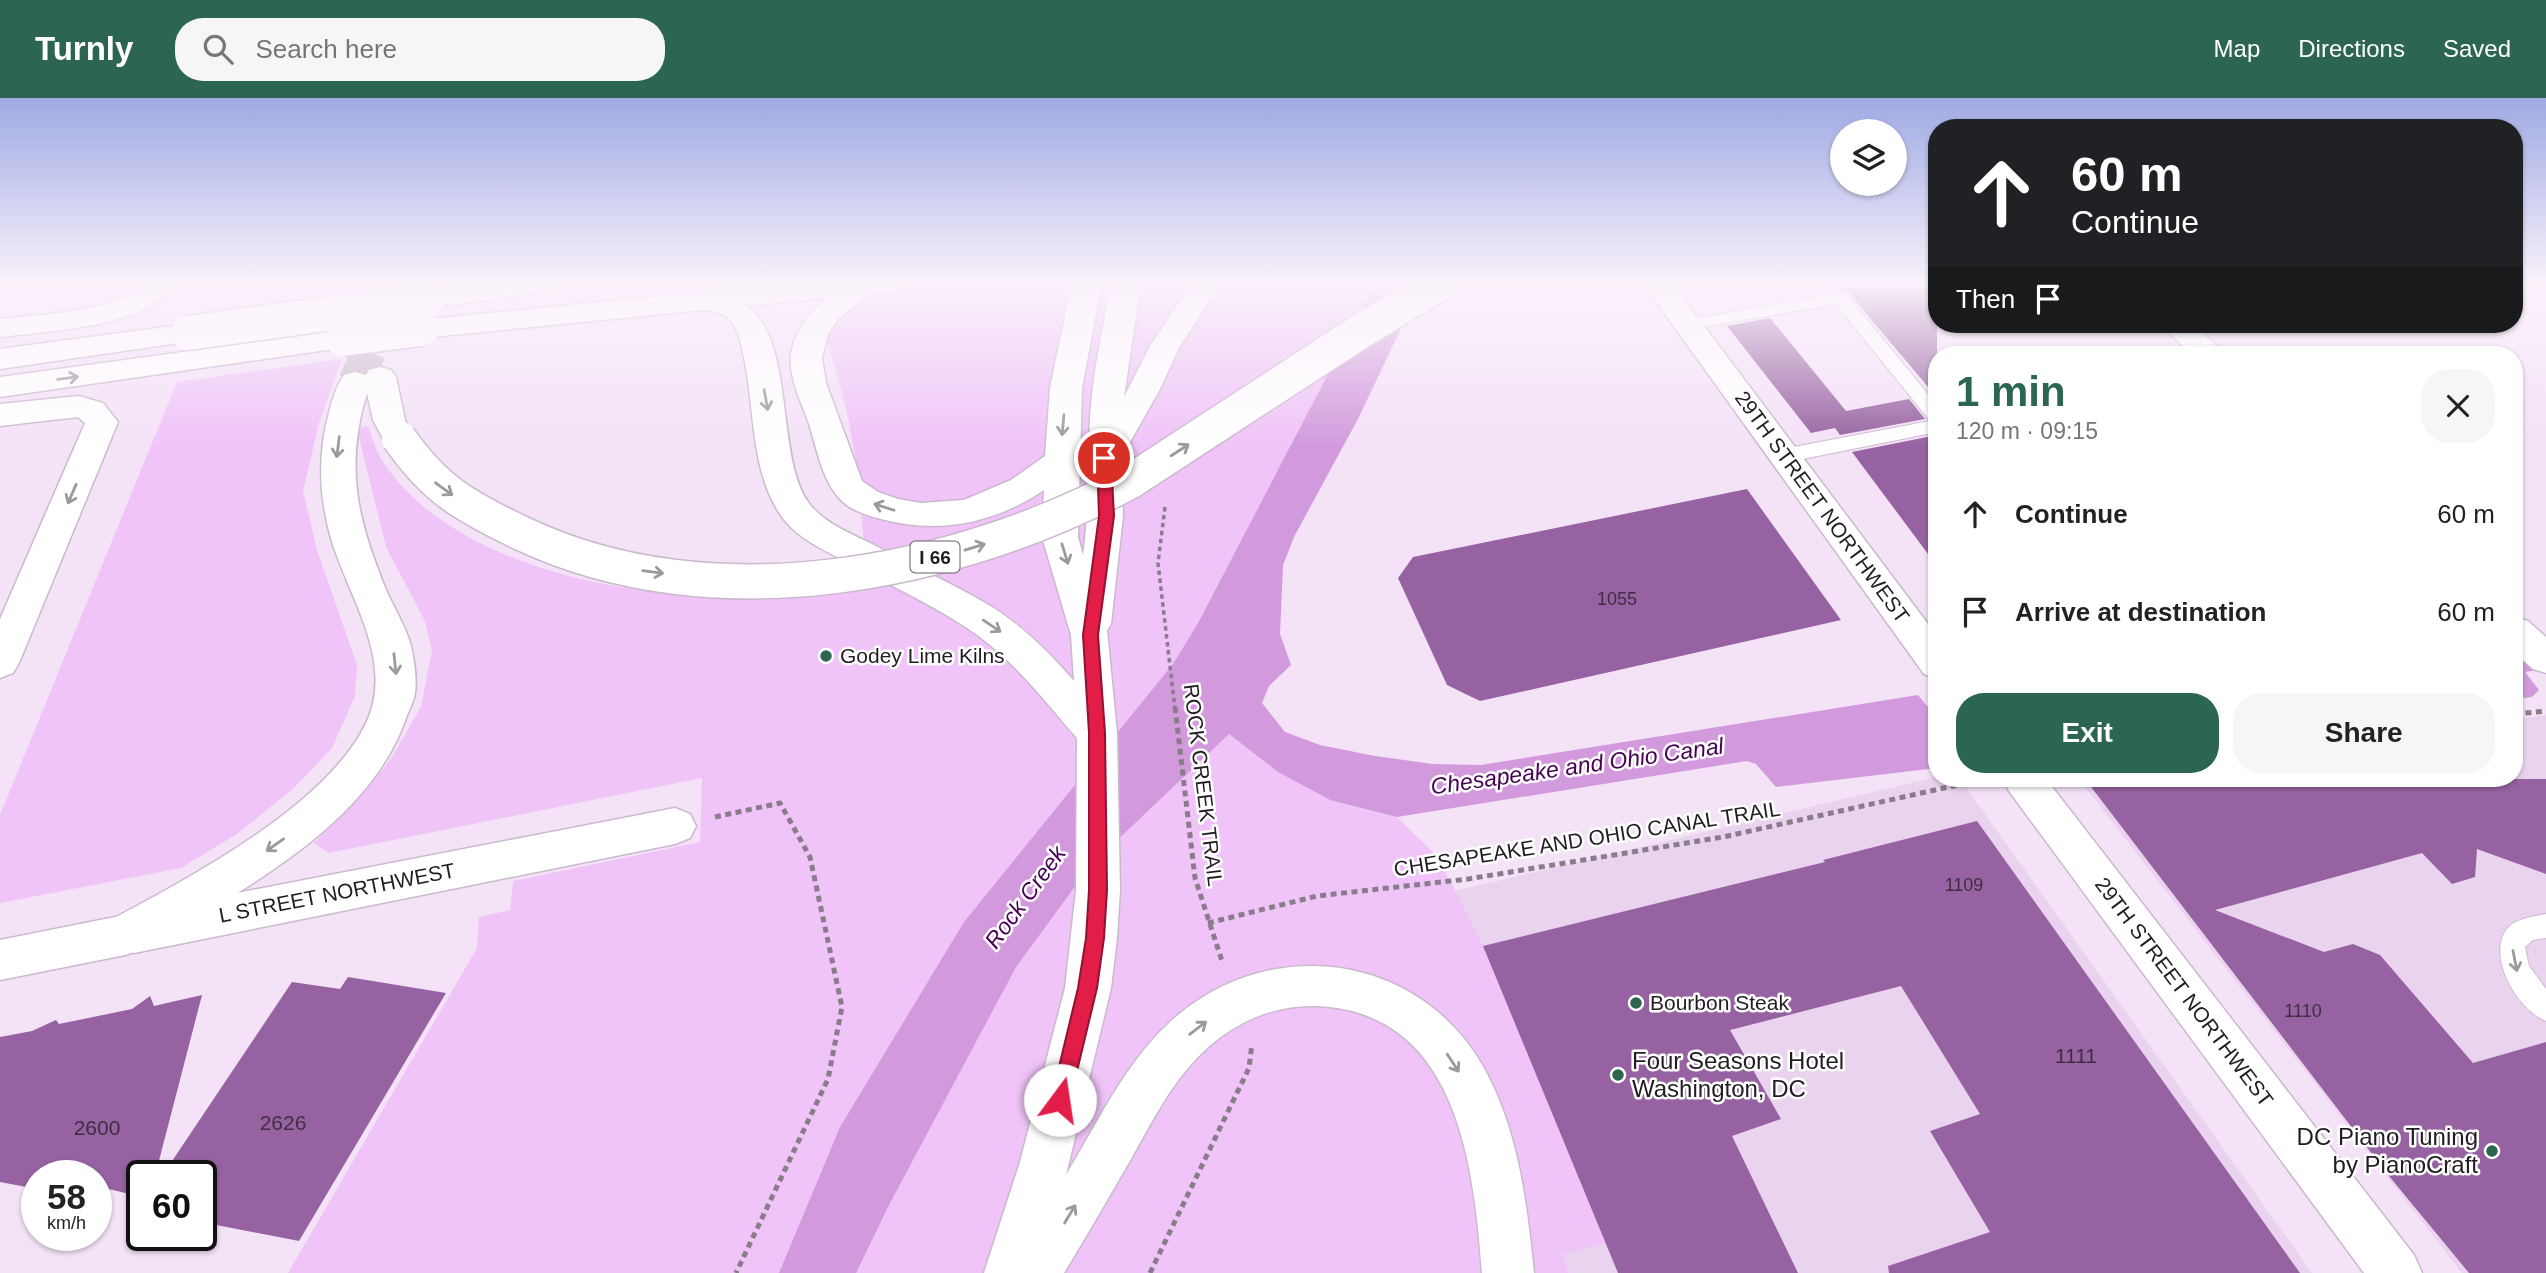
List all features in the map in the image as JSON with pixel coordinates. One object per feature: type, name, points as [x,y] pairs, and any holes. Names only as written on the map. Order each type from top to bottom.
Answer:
[{"type":"main road","points":[[0,359],[160,337]]},
{"type":"main road","points":[[0,387],[365,337]]},
{"type":"main road","points":[[753,337],[780,482],[794,509],[823,534],[977,616],[1008,637],[1097,733]]},
{"type":"main road","points":[[811,337],[806,357],[839,469],[853,492],[866,501],[887,509],[927,515],[952,515],[974,510],[1016,494],[1060,462]]},
{"type":"main road","points":[[1076,337],[1066,387],[1060,462],[1060,537],[1090,635]]},
{"type":"main road","points":[[1010,1273],[1045,1162],[1088,988],[1098,890],[1097,733],[1090,635],[1106,516],[1104,458],[1108,392],[1117,337]]},
{"type":"main road","points":[[1104,458],[1171,337]]},
{"type":"main road","name":"I 66","points":[[125,935],[213,887],[307,820],[339,790],[381,734],[392,708],[397,663],[392,644],[355,556],[337,492],[335,466],[338,438],[368,379],[398,438],[431,479],[477,511],[541,543],[612,565],[677,575],[749,579],[793,578],[877,569],[971,549],[1026,530],[1099,499],[1141,475],[1352,337]]},
{"type":"main road","name":"29TH STREET NORTHWEST","points":[[1696,337],[1928,652]]},
{"type":"main road","points":[[0,415],[79,406],[93,411],[102,422],[0,663]]},
{"type":"main road","points":[[2523,639],[2546,659]]},
{"type":"main road","name":"29TH STREET NORTHWEST","points":[[2029,787],[2396,1273]]},
{"type":"main road","name":"L STREET NORTHWEST","points":[[0,960],[675,826]]},
{"type":"main road","points":[[1035,1273],[1148,1084],[1187,1036],[1236,1002],[1292,985],[1348,988],[1381,998],[1426,1028],[1447,1054],[1479,1109],[1491,1142],[1498,1176],[1508,1273]]},
{"type":"lane","points":[[1872,337],[1928,406]]},
{"type":"lane","points":[[1783,456],[1928,427]]},
{"type":"lane","points":[[2546,926],[2535,926],[2521,933],[2513,944],[2512,959],[2518,976],[2531,995],[2546,1008]]},
{"type":"path","name":"ROCK CREEK TRAIL","points":[[1167,625],[1195,878],[1226,974]]},
{"type":"path","points":[[2523,713],[2546,711]]},
{"type":"path","name":"CHESAPEAKE AND OHIO CANAL TRAIL","points":[[1208,923],[1317,896],[1468,879],[1723,837],[1948,787]]},
{"type":"path","points":[[675,826],[780,803],[810,857],[842,1007],[828,1079],[736,1273]]},
{"type":"path","points":[[1150,1273],[1249,1068],[1252,1041],[1262,1035]]},
{"type":"shaded area","points":[[1347,337],[1198,623],[1173,664],[1229,734],[1278,772],[1330,800],[1397,817],[1438,857],[1483,946],[1606,1243],[1562,1254],[1569,1273],[288,1273],[477,948],[479,917],[510,910],[513,881],[700,842],[702,778],[329,853],[314,843],[353,804],[391,759],[421,707],[432,651],[425,621],[386,547],[357,429],[368,426],[385,465],[415,499],[453,528],[495,550],[542,568],[590,581],[686,596],[765,597],[868,588],[857,466],[847,411],[826,338]]},
{"type":"shaded area","points":[[342,359],[319,423],[303,491],[317,550],[357,665],[355,696],[332,748],[293,789],[237,834],[181,868],[0,903],[0,815],[177,382]]},
{"type":"shaded area","points":[[2546,715],[2546,1273],[2462,1273],[2085,787],[2523,787],[2523,718]]},
{"type":"shaded area","points":[[1928,779],[1928,787],[1966,787],[2312,1273],[1569,1273],[1562,1254],[1606,1242],[1455,891]]},
{"type":"water","points":[[1347,337],[1397,337],[1359,417],[1294,537],[1283,565],[1280,634],[1291,665],[1269,686],[1262,703],[1285,732],[1320,745],[1375,756],[1433,764],[1481,765],[1918,695],[1928,707],[1928,769],[1776,787],[1756,764],[1747,761],[1397,817],[1330,800],[1278,772],[1229,734],[1090,866],[1016,967],[889,1205],[856,1273],[779,1273],[840,1127],[964,922],[1173,664],[1198,623]]},
{"type":"water","points":[[2546,645],[2546,669],[2525,672],[2539,690],[2532,697],[2523,698],[2523,648]]},
{"type":"building","points":[[1736,337],[1785,337],[1846,411],[1909,399],[1925,419],[1840,435],[1835,428],[1811,433]]},
{"type":"building","points":[[1886,337],[1937,337],[1937,346],[1928,346],[1928,387]]},
{"type":"building","points":[[1928,437],[1928,554],[1852,452]]},
{"type":"building","points":[[1747,489],[1841,620],[1480,701],[1447,685],[1398,578],[1413,557]]},
{"type":"building","points":[[2523,779],[2546,779],[2546,874],[2477,849],[2475,877],[2452,884],[2422,853],[2215,910],[2324,952],[2353,944],[2380,955],[2473,1063],[2546,1042],[2546,1273],[2469,1273],[2389,1176],[2091,787],[2523,787]]},
{"type":"building","points":[[1977,821],[2300,1273],[1889,1273],[1888,1266],[1990,1232],[1930,1131],[1980,1114],[1901,986],[1730,1030],[1781,1119],[1732,1136],[1798,1273],[1618,1273],[1483,946],[1825,862],[1823,860]]},
{"type":"building","points":[[348,977],[446,993],[299,1241],[217,1225],[217,1160],[173,1160],[292,982],[340,989]]},
{"type":"building","points":[[202,995],[159,1160],[126,1160],[126,1193],[112,1190],[112,1160],[21,1160],[21,1186],[0,1182],[0,1037],[32,1031],[56,1020],[59,1024],[132,1009],[150,996],[154,1006]]},
{"type":"tunnel","points":[[355,382],[376,337]]},
{"type":"place","name":"Godey Lime Kilns","points":[[826,656]]},
{"type":"place","name":"Bourbon Steak","points":[[1636,1003]]},
{"type":"place","name":"Four Seasons Hotel Washington, DC","points":[[1618,1075]]},
{"type":"place","name":"DC Piano Tuning by PianoCraft","points":[[2492,1151]]},
{"type":"route","points":[[1060,1100],[1088,988],[1095,938],[1098,890],[1097,733],[1090,635],[1106,516],[1104,458]]},
{"type":"water label","name":"Chesapeake and Ohio Canal","points":[[1577,766]]},
{"type":"water label","name":"Rock Creek","points":[[1025,897]]}]
